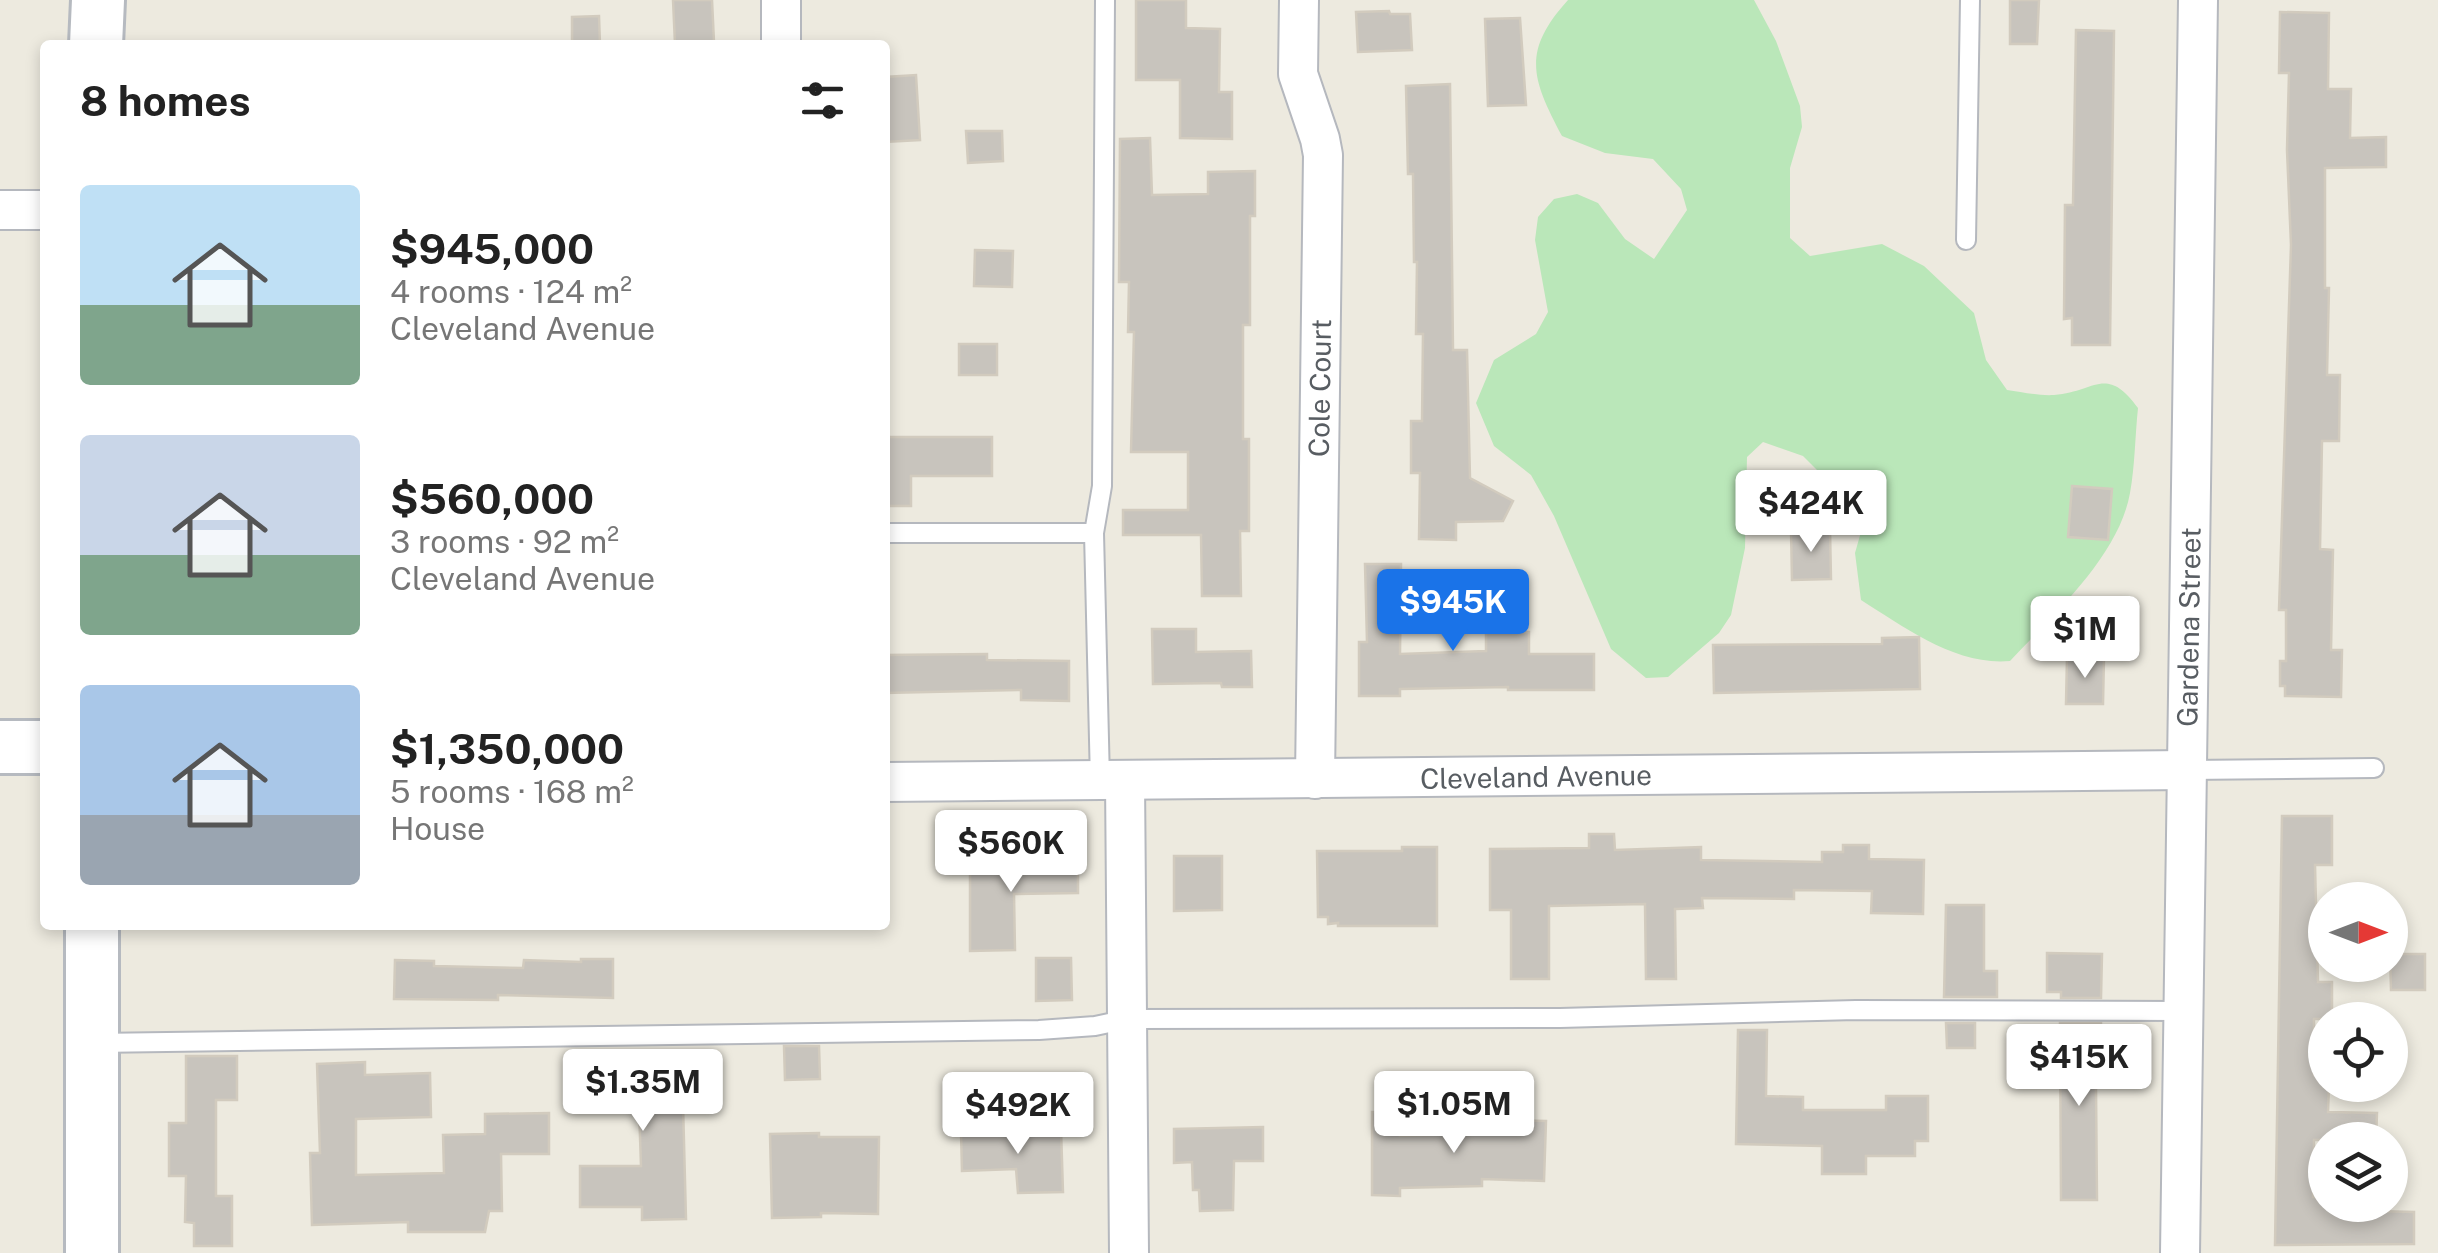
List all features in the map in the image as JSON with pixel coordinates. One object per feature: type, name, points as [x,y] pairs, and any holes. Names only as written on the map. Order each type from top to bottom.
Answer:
[{"type":"street","points":[[96,40],[98,0]]},
{"type":"street","points":[[781,40],[782,0]]},
{"type":"street","name":"Cole Court","points":[[1299,0],[1298,74],[1323,156],[1315,779]]},
{"type":"street","name":"Gardena Street","points":[[2180,1253],[2198,0]]},
{"type":"street","points":[[0,210],[40,210]]},
{"type":"street","points":[[0,747],[40,747]]},
{"type":"street","name":"Cleveland Avenue","points":[[890,782],[2187,770]]},
{"type":"street","points":[[1113,781],[1128,1019],[1129,1253]]},
{"type":"street","points":[[92,930],[92,1253]]},
{"type":"lane","points":[[1105,0],[1102,486],[1094,533],[1113,781]]},
{"type":"lane","points":[[1966,240],[1970,0]]},
{"type":"lane","points":[[890,533],[1094,533]]},
{"type":"lane","points":[[2187,770],[2374,768]]},
{"type":"lane","points":[[92,1043],[1040,1030],[1128,1019],[2183,1010]]},
{"type":"green space","points":[[1568,0],[1754,0],[1776,41],[1800,106],[1802,127],[1790,168],[1790,238],[1810,256],[1882,244],[1924,266],[1974,313],[1986,360],[2007,390],[2054,395],[2108,384],[2127,395],[2138,408],[2130,493],[2113,540],[2082,584],[2010,661],[1990,661],[1950,651],[1861,600],[1855,553],[1871,497],[1840,493],[1803,456],[1763,442],[1747,457],[1745,548],[1731,615],[1719,633],[1668,677],[1646,678],[1611,649],[1554,516],[1531,475],[1494,446],[1476,403],[1494,360],[1536,334],[1548,312],[1535,240],[1538,217],[1554,199],[1577,194],[1598,203],[1625,239],[1654,259],[1687,210],[1681,189],[1653,159],[1605,153],[1562,136],[1538,82],[1536,66],[1543,35]]},
{"type":"building","points":[[673,0],[712,0],[714,40],[675,40]]},
{"type":"building","points":[[1136,0],[1186,0],[1186,28],[1220,29],[1219,92],[1232,92],[1232,139],[1180,138],[1180,80],[1136,80]]},
{"type":"building","points":[[2010,0],[2039,0],[2037,44],[2010,44]]},
{"type":"building","points":[[1356,12],[1410,14],[1412,50],[1358,52]]},
{"type":"building","points":[[2280,12],[2329,13],[2328,89],[2351,89],[2350,138],[2386,137],[2386,167],[2325,168],[2327,375],[2340,375],[2339,441],[2322,441],[2320,549],[2333,550],[2331,650],[2342,650],[2341,697],[2285,696],[2285,686],[2280,686],[2280,661],[2286,661],[2286,610],[2279,610],[2291,245],[2289,73],[2279,73]]},
{"type":"building","points":[[599,16],[600,40],[572,40],[572,17]]},
{"type":"building","points":[[1520,18],[1526,105],[1488,106],[1485,19]]},
{"type":"building","points":[[2076,30],[2114,31],[2110,345],[2072,345],[2072,318],[2064,319],[2065,205],[2073,205]]},
{"type":"building","points":[[916,75],[920,140],[890,142],[890,77]]},
{"type":"building","points":[[1450,84],[1453,350],[1467,350],[1470,478],[1513,501],[1503,521],[1456,522],[1456,540],[1419,539],[1420,473],[1411,473],[1411,421],[1422,421],[1423,334],[1416,334],[1417,262],[1413,174],[1408,174],[1406,86]]},
{"type":"building","points":[[966,131],[1002,131],[1003,161],[968,163]]},
{"type":"building","points":[[1150,138],[1152,195],[1208,194],[1208,172],[1255,171],[1255,216],[1250,216],[1250,325],[1243,325],[1243,439],[1249,439],[1249,531],[1240,531],[1241,596],[1202,596],[1201,535],[1123,535],[1123,510],[1188,510],[1188,452],[1131,452],[1134,332],[1128,332],[1129,282],[1119,282],[1120,139]]},
{"type":"building","points":[[975,250],[1013,251],[1012,287],[974,286]]},
{"type":"building","points":[[959,344],[997,344],[997,375],[959,375]]},
{"type":"building","points":[[890,437],[992,437],[992,476],[911,476],[911,506],[890,506]]},
{"type":"building","points":[[2072,486],[2112,489],[2108,540],[2068,537]]},
{"type":"building","points":[[1830,529],[1831,579],[1792,580],[1791,530]]},
{"type":"building","points":[[1365,564],[1401,564],[1400,654],[1486,651],[1486,633],[1529,632],[1529,654],[1594,654],[1594,690],[1400,689],[1400,696],[1359,696],[1359,642],[1367,642]]},
{"type":"building","points":[[1152,629],[1196,629],[1196,652],[1251,651],[1252,687],[1222,687],[1221,683],[1153,684]]},
{"type":"building","points":[[1919,637],[1920,689],[1714,693],[1713,645],[1882,644],[1882,638]]},
{"type":"building","points":[[987,654],[987,660],[1069,661],[1069,701],[1021,700],[1021,690],[890,693],[890,655]]},
{"type":"building","points":[[2067,657],[2104,657],[2103,704],[2066,704]]},
{"type":"building","points":[[2282,816],[2332,816],[2332,865],[2315,865],[2315,882],[2308,882],[2308,982],[2332,982],[2332,1002],[2308,1002],[2308,1102],[2328,1102],[2328,1112],[2377,1113],[2377,1122],[2308,1122],[2308,1222],[2408,1222],[2408,1212],[2414,1212],[2414,1244],[2275,1245]]},
{"type":"building","points":[[1589,834],[1614,834],[1615,850],[1701,847],[1701,860],[1822,862],[1822,852],[1843,852],[1843,845],[1869,845],[1869,859],[1924,860],[1923,914],[1871,913],[1872,891],[1794,890],[1794,899],[1702,898],[1703,908],[1675,909],[1676,979],[1646,979],[1645,904],[1549,906],[1549,979],[1511,979],[1511,910],[1490,910],[1490,849],[1589,848]]},
{"type":"building","points":[[1402,847],[1437,847],[1437,926],[1338,926],[1328,924],[1328,917],[1318,917],[1317,851],[1402,851]]},
{"type":"building","points":[[1174,856],[1222,856],[1222,910],[1174,911]]},
{"type":"building","points":[[1078,859],[1078,893],[1014,894],[1015,950],[970,951],[970,860]]},
{"type":"building","points":[[1946,905],[1984,905],[1984,971],[1997,971],[1997,997],[1944,997]]},
{"type":"building","points":[[2047,953],[2102,954],[2101,998],[2061,998],[2061,992],[2047,992]]},
{"type":"building","points":[[2408,954],[2425,954],[2425,990],[2391,990],[2391,982],[2408,982]]},
{"type":"building","points":[[1036,958],[1071,958],[1072,1000],[1036,1001]]},
{"type":"building","points":[[613,959],[613,998],[498,995],[498,1000],[394,999],[395,960],[434,961],[434,966],[523,968],[524,960]]},
{"type":"building","points":[[1946,1023],[1975,1023],[1975,1048],[1947,1048]]},
{"type":"building","points":[[2060,1023],[2101,1023],[2100,1087],[2096,1087],[2097,1200],[2061,1200]]},
{"type":"building","points":[[1738,1030],[1767,1030],[1766,1096],[1803,1097],[1803,1110],[1886,1110],[1886,1096],[1928,1096],[1928,1141],[1915,1141],[1915,1156],[1866,1156],[1866,1174],[1822,1174],[1822,1146],[1736,1144]]},
{"type":"building","points":[[784,1046],[819,1046],[820,1079],[785,1080]]},
{"type":"building","points":[[661,1051],[695,1051],[697,1104],[683,1104],[686,1219],[642,1220],[642,1207],[580,1207],[580,1166],[641,1166],[639,1107],[579,1107],[579,1064],[662,1064]]},
{"type":"building","points":[[186,1056],[237,1056],[237,1100],[216,1100],[216,1196],[232,1196],[232,1246],[194,1246],[194,1223],[185,1222],[186,1176],[169,1176],[169,1123],[186,1123]]},
{"type":"building","points":[[365,1062],[365,1075],[430,1073],[431,1117],[356,1119],[356,1175],[444,1173],[443,1135],[485,1134],[485,1114],[549,1113],[549,1154],[501,1154],[502,1211],[489,1211],[485,1232],[408,1232],[408,1222],[312,1225],[310,1153],[320,1153],[317,1064]]},
{"type":"building","points":[[1372,1112],[1400,1112],[1400,1136],[1494,1133],[1495,1120],[1546,1121],[1544,1181],[1482,1179],[1482,1186],[1400,1188],[1400,1196],[1372,1195]]},
{"type":"building","points":[[1263,1127],[1263,1161],[1234,1161],[1233,1210],[1200,1211],[1199,1190],[1193,1190],[1192,1162],[1174,1163],[1174,1129]]},
{"type":"building","points":[[1061,1129],[1063,1192],[1018,1193],[1016,1169],[962,1171],[961,1132]]},
{"type":"building","points":[[819,1133],[819,1137],[879,1137],[878,1214],[821,1213],[821,1217],[772,1218],[770,1134]]}]
